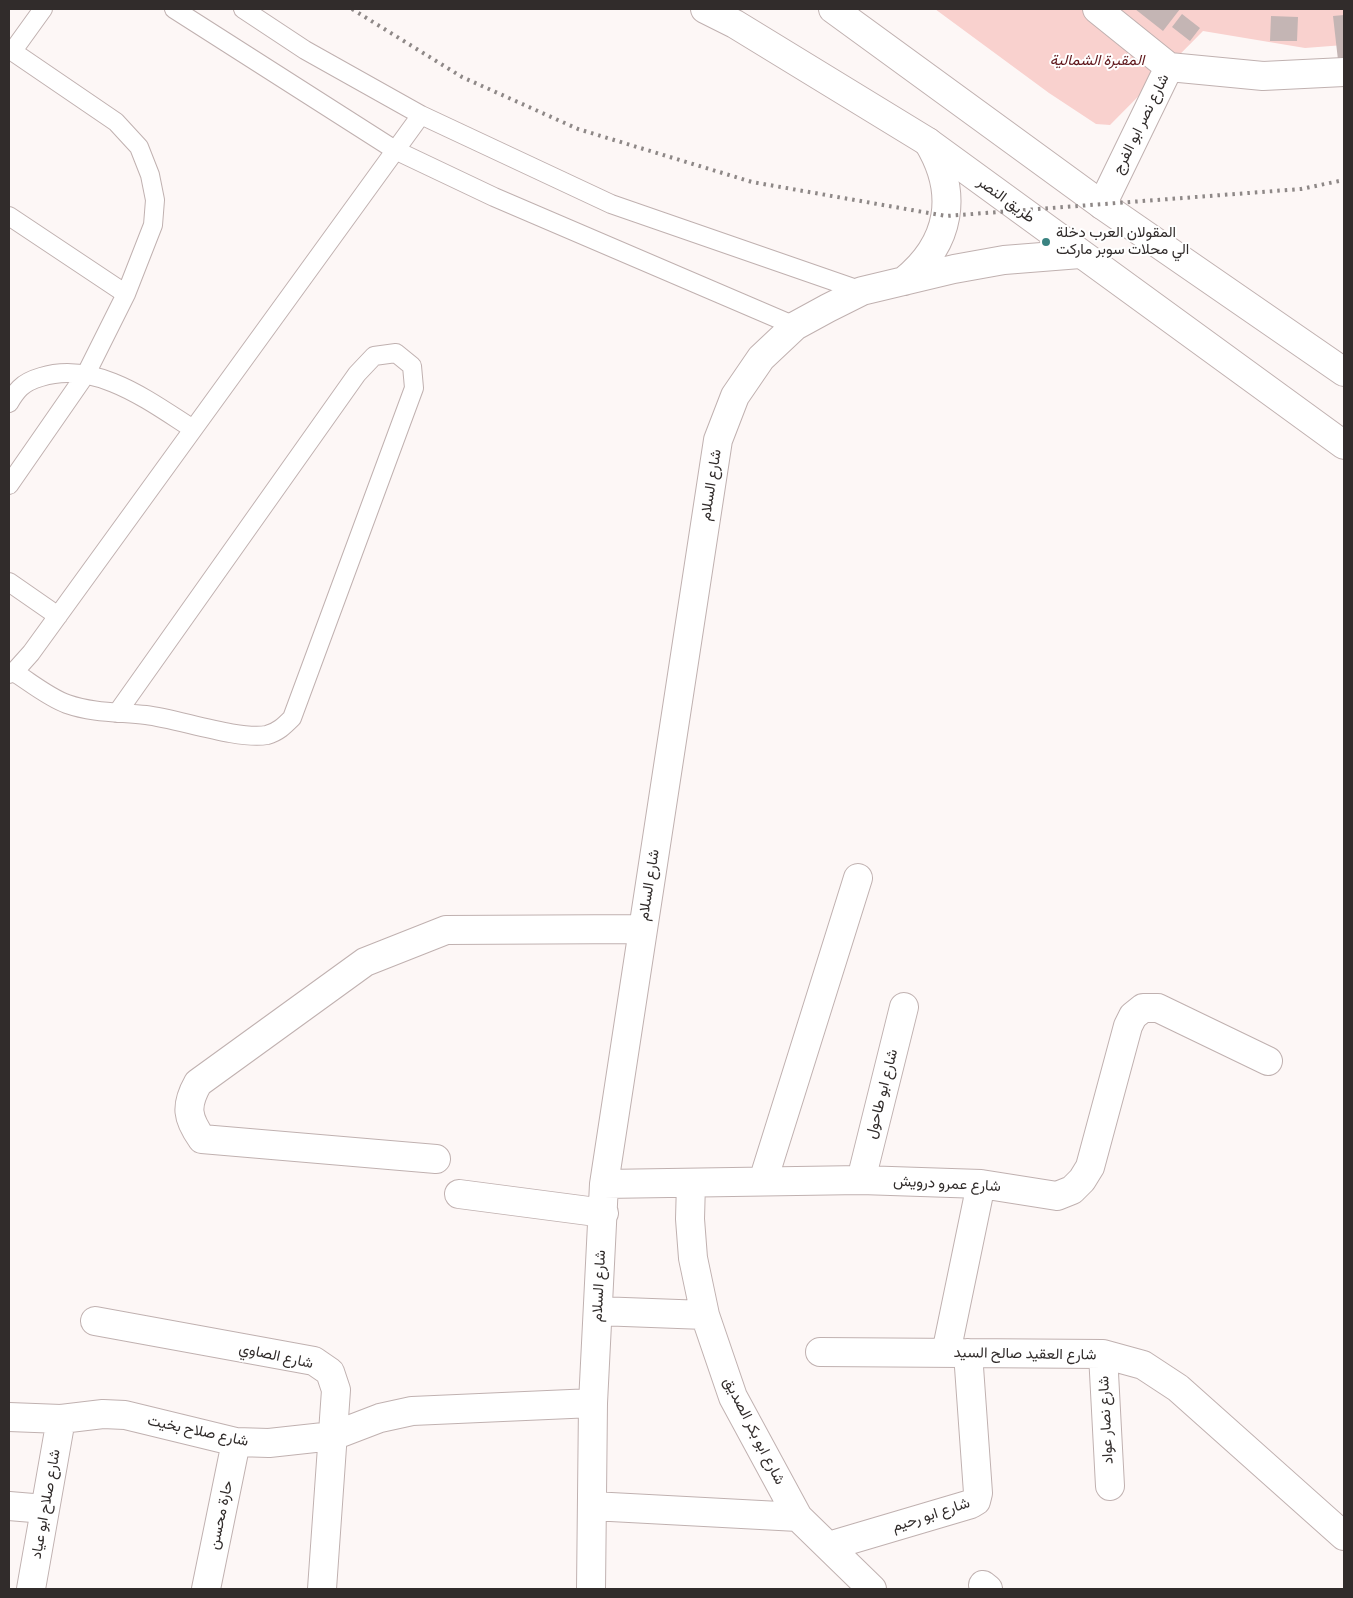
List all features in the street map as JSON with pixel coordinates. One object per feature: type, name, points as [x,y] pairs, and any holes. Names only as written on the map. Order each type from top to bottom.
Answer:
[{"type":"main road","name":"طريق النصر","points":[[705,9],[735,24],[928,142],[1344,445]]},
{"type":"main road","points":[[833,9],[1102,205],[1344,372]]},
{"type":"main road","points":[[1104,11],[1169,67]]},
{"type":"main road","name":"شارع نصر ابو الفرج","points":[[1102,205],[1169,67],[1263,76],[1344,72]]},
{"type":"main road","name":"شارع السلام","points":[[903,282],[919,270],[931,254],[940,237],[946,216],[948,198],[944,178],[938,159],[928,142]]},
{"type":"main road","name":"شارع السلام","points":[[591,1589],[593,1403],[604,1184],[718,440],[735,396],[761,358],[795,326],[862,291],[1004,260],[1080,254]]},
{"type":"main road","points":[[763,1181],[858,878]]},
{"type":"main road","points":[[436,1159],[202,1139],[191,1123],[189,1108],[192,1095],[198,1083],[365,962],[446,930],[643,929]]},
{"type":"main road","name":"شارع ابو طاحول","points":[[861,1180],[904,1007]]},
{"type":"main road","name":"شارع عمرو درويش","points":[[604,1184],[861,1180],[981,1184],[1057,1196],[1072,1190],[1082,1180],[1090,1167],[1128,1026],[1133,1016],[1143,1008],[1158,1008],[1268,1061]]},
{"type":"main road","name":"شارع ابو بكر الصديق","points":[[691,1183],[690,1220],[693,1258],[704,1315],[733,1396],[798,1517],[872,1589]]},
{"type":"main road","points":[[957,1353],[981,1184]]},
{"type":"main road","points":[[459,1194],[604,1213]]},
{"type":"main road","points":[[598,1312],[704,1315]]},
{"type":"main road","name":"شارع الصاوي","points":[[94,1321],[314,1361],[330,1372],[336,1390],[322,1589]]},
{"type":"main road","name":"شارع العقيد صالح السيد","points":[[820,1352],[1103,1354],[1143,1365],[1178,1388],[1344,1536]]},
{"type":"main road","name":"شارع ابو رحيم","points":[[829,1546],[976,1501],[978,1493],[957,1353]]},
{"type":"main road","name":"شارع نصار عواد","points":[[1103,1354],[1110,1486]]},
{"type":"main road","name":"شارع صلاح بخيت","points":[[9,1417],[61,1419],[103,1414],[125,1415],[236,1442],[269,1443],[333,1436],[380,1418],[412,1411],[593,1403]]},
{"type":"main road","name":"شارع صلاح ابو عياد","points":[[31,1589],[61,1419]]},
{"type":"main road","name":"حارة محسن","points":[[206,1589],[236,1442]]},
{"type":"main road","points":[[9,1506],[45,1509]]},
{"type":"main road","points":[[592,1506],[798,1517]]},
{"type":"lane","points":[[9,485],[86,374],[126,294],[153,225],[155,200],[150,175],[139,147],[116,122],[10,51],[42,9]]},
{"type":"lane","points":[[174,9],[395,150],[494,198],[795,326]]},
{"type":"lane","points":[[243,9],[305,50],[421,115],[611,204],[862,291]]},
{"type":"lane","points":[[117,714],[357,374],[374,356],[396,353],[412,366],[414,388],[292,718],[281,729],[268,734],[250,736],[163,718],[91,712],[64,703],[11,673],[58,616],[421,115]]},
{"type":"lane","points":[[9,216],[126,294]]},
{"type":"lane","points":[[9,403],[20,387],[35,379],[52,374],[86,374],[104,379],[155,405],[193,429]]},
{"type":"lane","points":[[9,582],[58,616]]},
{"type":"green space","name":"المقبرة الشمالية","points":[[935,9],[1344,9],[1344,45],[1305,48],[1203,31],[1110,125],[1096,124],[1049,93]]},
{"type":"building","points":[[1135,9],[1180,9],[1163,31]]},
{"type":"building","points":[[1182,14],[1200,28],[1190,41],[1172,27]]},
{"type":"building","points":[[1344,15],[1344,59],[1338,60],[1333,16]]},
{"type":"building","points":[[1271,16],[1298,17],[1297,41],[1270,41]]},
{"type":"railway","points":[[352,9],[462,77],[578,129],[752,182],[946,216],[1301,189],[1344,180]]},
{"type":"place","name":"المقولان العرب دخلة الي محلات سوبر ماركت","points":[[1046,242]]}]
